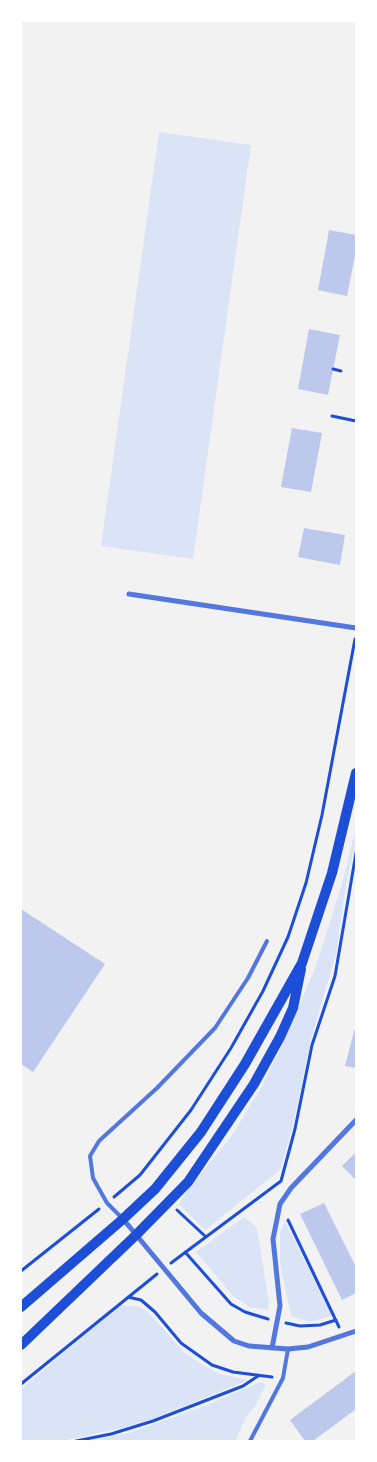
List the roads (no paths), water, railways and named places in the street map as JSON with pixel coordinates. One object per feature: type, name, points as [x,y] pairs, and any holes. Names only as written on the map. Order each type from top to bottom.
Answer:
[{"type":"main road","points":[[21,1345],[136,1235],[188,1182],[254,1084],[280,1037],[293,1008],[302,963],[332,873],[356,772]]},
{"type":"main road","points":[[21,1307],[123,1220],[155,1189],[201,1132],[245,1064],[302,963]]},
{"type":"street","points":[[129,594],[356,628]]},
{"type":"street","points":[[272,1348],[280,1306],[273,1239],[280,1204],[291,1188],[356,1120]]},
{"type":"street","points":[[123,1220],[200,1313],[219,1331],[234,1341],[249,1346],[288,1349],[308,1347],[356,1331]]},
{"type":"lane","points":[[123,1220],[100,1193],[92,1178],[90,1156],[99,1141],[157,1088],[215,1028],[248,978],[267,941]]},
{"type":"lane","points":[[250,1441],[283,1378],[288,1349]]}]
